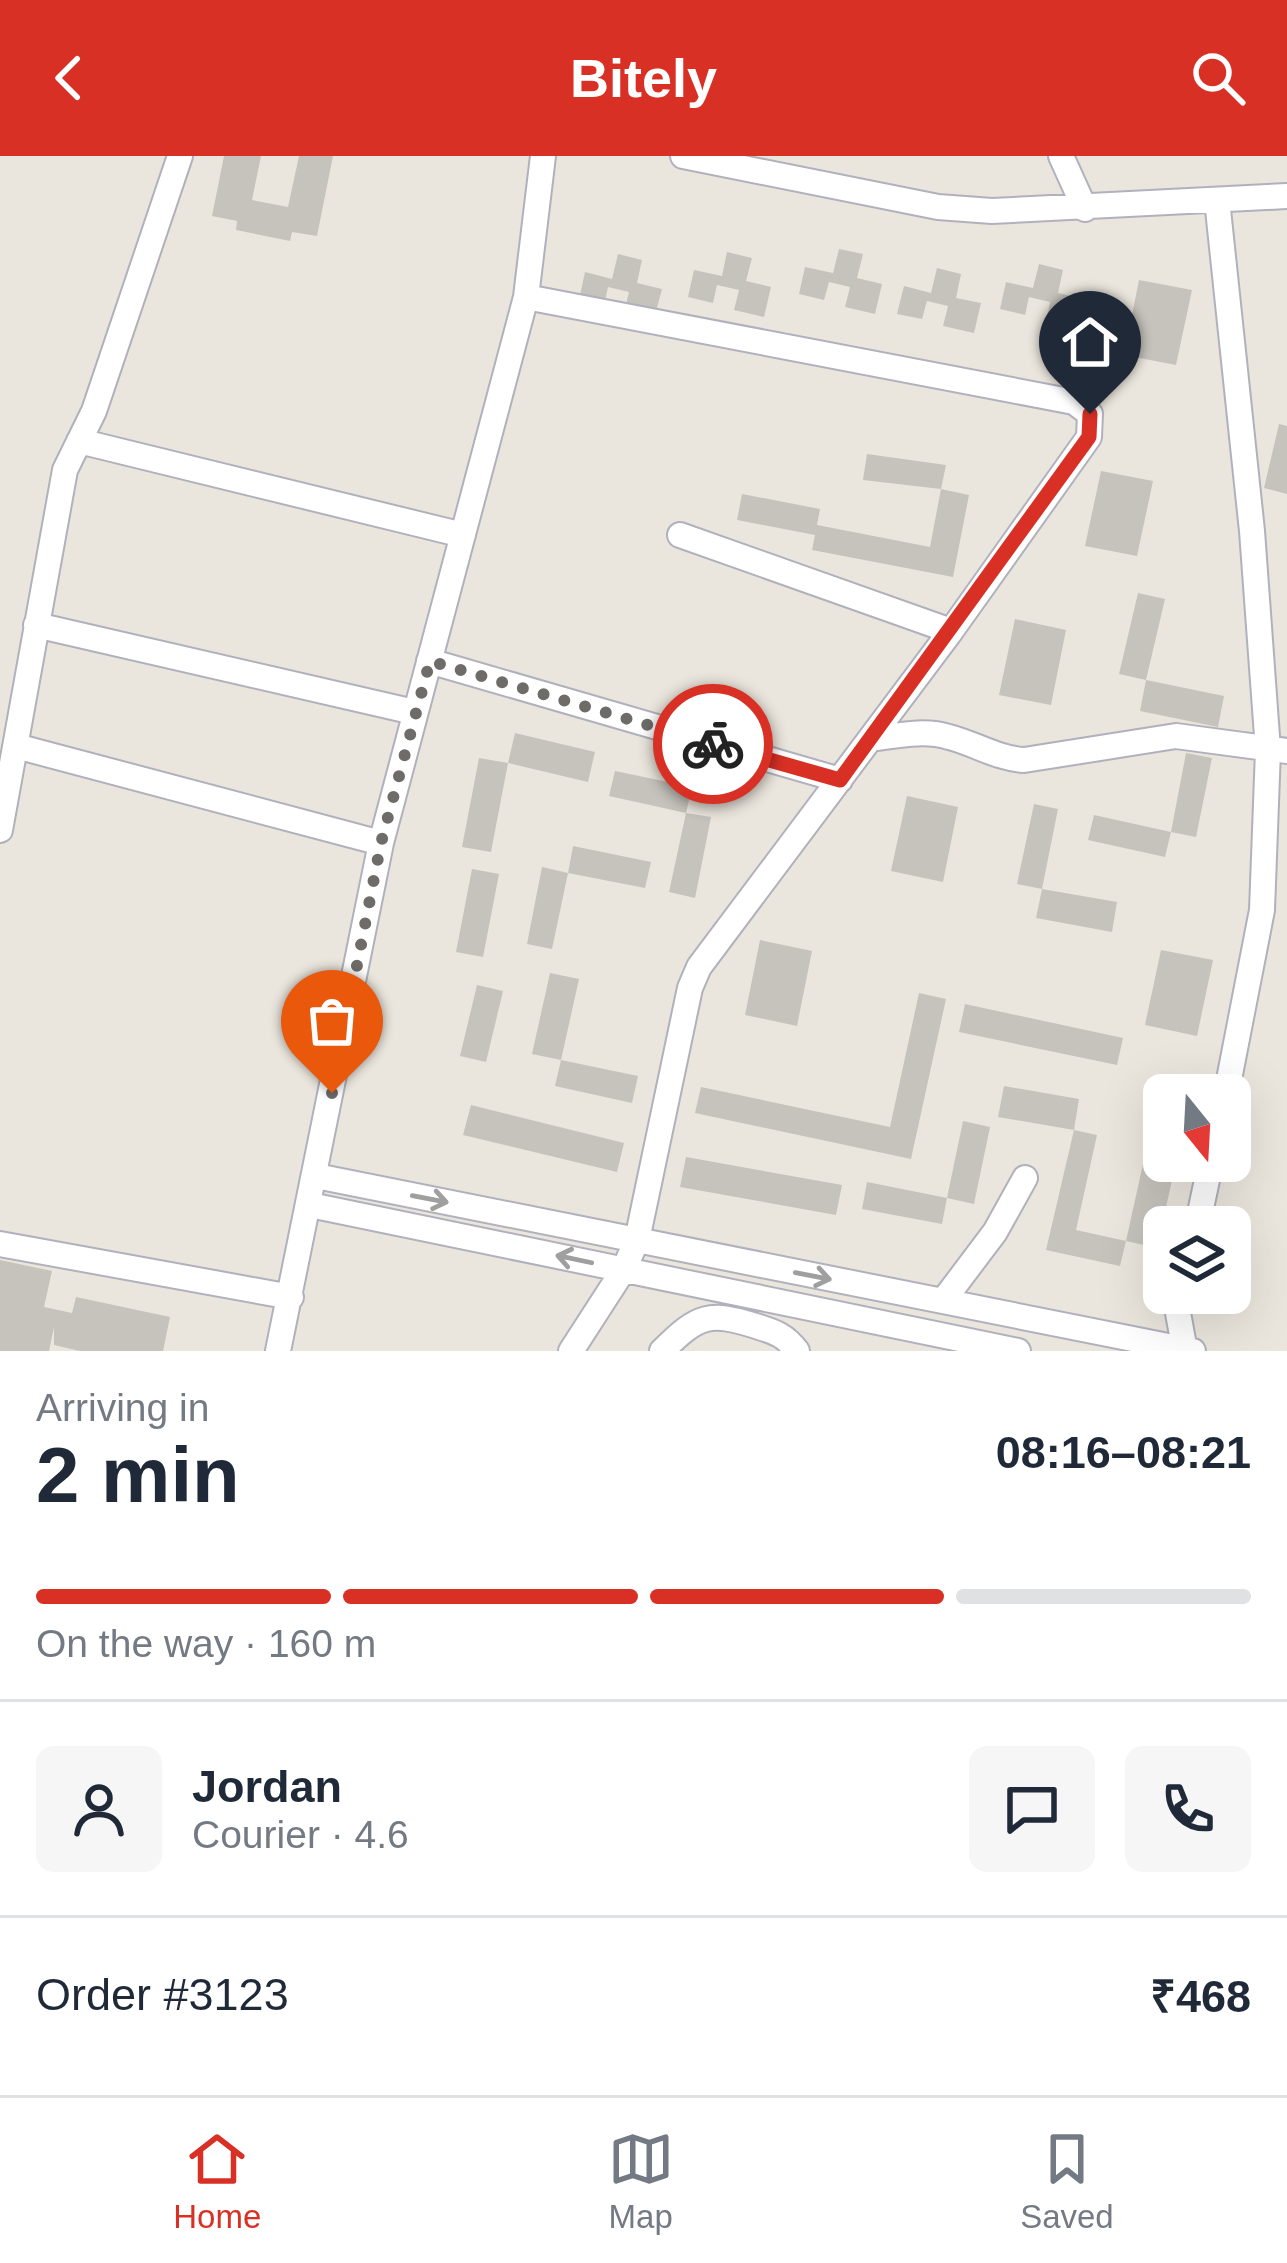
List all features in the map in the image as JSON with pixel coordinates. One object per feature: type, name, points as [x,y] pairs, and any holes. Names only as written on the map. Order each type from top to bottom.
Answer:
[{"type":"street","points":[[0,830],[65,470],[94,411],[180,156]]},
{"type":"street","points":[[278,1351],[381,843],[526,297],[543,156]]},
{"type":"street","points":[[683,156],[938,207],[992,211],[1287,196]]},
{"type":"street","points":[[1061,156],[1085,209]]},
{"type":"street","points":[[1217,200],[1278,751],[1262,910],[1230,1074]]},
{"type":"street","points":[[526,297],[1074,402],[1090,414],[1089,437],[951,631],[699,968],[637,1240],[624,1269],[571,1351]]},
{"type":"street","points":[[79,442],[463,535]]},
{"type":"street","points":[[680,535],[951,631]]},
{"type":"street","points":[[36,625],[414,712]]},
{"type":"street","points":[[430,661],[840,780]]},
{"type":"street","points":[[870,739],[932,733],[998,758],[1024,760],[1154,736],[1278,751]]},
{"type":"street","points":[[16,746],[381,843]]},
{"type":"street","points":[[316,1176],[1153,1347],[1188,1350],[1182,1314]]},
{"type":"street","points":[[943,1301],[995,1232],[1024,1178]]},
{"type":"street","points":[[310,1205],[1018,1351]]},
{"type":"street","points":[[0,1244],[291,1297]]},
{"type":"street","points":[[662,1351],[698,1322],[721,1314],[784,1336],[797,1351]]},
{"type":"street","points":[[1153,1347],[1173,1314]]},
{"type":"building","points":[[224,156],[261,156],[252,200],[288,207],[299,156],[333,156],[317,236],[292,232],[290,241],[236,230],[237,221],[212,216]]},
{"type":"building","points":[[839,249],[863,254],[857,278],[882,284],[875,314],[845,307],[850,287],[829,282],[824,300],[799,294],[805,267],[833,273]]},
{"type":"building","points":[[727,252],[752,258],[746,281],[771,287],[764,317],[734,310],[739,290],[717,285],[713,303],[688,297],[694,270],[722,276]]},
{"type":"building","points":[[618,254],[642,260],[637,283],[662,289],[654,319],[624,312],[629,292],[608,287],[604,305],[579,300],[585,272],[612,279]]},
{"type":"building","points":[[1039,264],[1063,270],[1058,293],[1083,299],[1076,329],[1046,322],[1050,302],[1029,297],[1025,315],[1000,309],[1006,282],[1033,288]]},
{"type":"building","points":[[937,268],[961,274],[956,298],[981,303],[974,333],[943,326],[948,306],[927,301],[922,319],[897,314],[904,286],[931,293]]},
{"type":"building","points":[[1139,280],[1192,290],[1176,365],[1124,355]]},
{"type":"building","points":[[1279,424],[1287,426],[1287,494],[1264,488]]},
{"type":"building","points":[[867,454],[946,465],[941,489],[863,480]]},
{"type":"building","points":[[1101,471],[1153,481],[1137,556],[1085,546]]},
{"type":"building","points":[[941,489],[969,495],[953,577],[812,550],[815,535],[737,520],[742,494],[820,509],[817,525],[930,547]]},
{"type":"building","points":[[1138,593],[1165,599],[1146,680],[1119,674]]},
{"type":"building","points":[[1015,619],[1066,630],[1051,705],[999,695]]},
{"type":"building","points":[[1146,680],[1224,696],[1218,727],[1140,711]]},
{"type":"building","points":[[515,733],[595,752],[588,782],[508,763]]},
{"type":"building","points":[[1186,753],[1212,758],[1196,837],[1171,832]]},
{"type":"building","points":[[479,758],[508,763],[491,852],[462,847]]},
{"type":"building","points":[[615,771],[692,787],[686,813],[609,796]]},
{"type":"building","points":[[907,796],[958,807],[943,882],[891,871]]},
{"type":"building","points":[[1034,804],[1058,809],[1042,889],[1017,884]]},
{"type":"building","points":[[686,813],[711,817],[695,898],[669,892]]},
{"type":"building","points":[[1094,815],[1171,832],[1165,857],[1088,840]]},
{"type":"building","points":[[573,846],[651,862],[645,888],[568,873]]},
{"type":"building","points":[[542,867],[568,873],[552,949],[527,944]]},
{"type":"building","points":[[472,869],[499,874],[483,957],[456,952]]},
{"type":"building","points":[[1042,889],[1117,902],[1112,932],[1036,918]]},
{"type":"building","points":[[760,940],[812,951],[797,1026],[745,1015]]},
{"type":"building","points":[[1161,950],[1213,960],[1197,1036],[1145,1025]]},
{"type":"building","points":[[550,973],[579,979],[561,1060],[532,1054]]},
{"type":"building","points":[[477,985],[503,991],[486,1062],[460,1056]]},
{"type":"building","points":[[919,993],[946,999],[911,1159],[695,1113],[701,1087],[890,1127]]},
{"type":"building","points":[[965,1004],[1123,1038],[1117,1065],[959,1032]]},
{"type":"building","points":[[561,1060],[638,1076],[632,1103],[555,1086]]},
{"type":"building","points":[[1004,1086],[1079,1099],[1074,1130],[998,1117]]},
{"type":"building","points":[[471,1105],[624,1143],[617,1172],[463,1135]]},
{"type":"building","points":[[963,1121],[990,1127],[974,1204],[947,1198]]},
{"type":"building","points":[[1074,1130],[1097,1135],[1076,1230],[1126,1241],[1120,1266],[1046,1250]]},
{"type":"building","points":[[686,1157],[842,1185],[836,1215],[680,1187]]},
{"type":"building","points":[[1143,1164],[1143,1182],[1172,1182],[1166,1206],[1143,1206],[1143,1245],[1126,1241]]},
{"type":"building","points":[[867,1182],[947,1198],[942,1224],[862,1209]]},
{"type":"building","points":[[0,1260],[52,1271],[44,1307],[72,1313],[76,1297],[170,1317],[163,1351],[80,1351],[54,1345],[54,1327],[49,1351],[0,1351]]},
{"type":"way so far","points":[[332,1093],[381,843],[430,661],[713,744]]},
{"type":"route","points":[[713,744],[840,780],[1089,437],[1090,414]]}]
